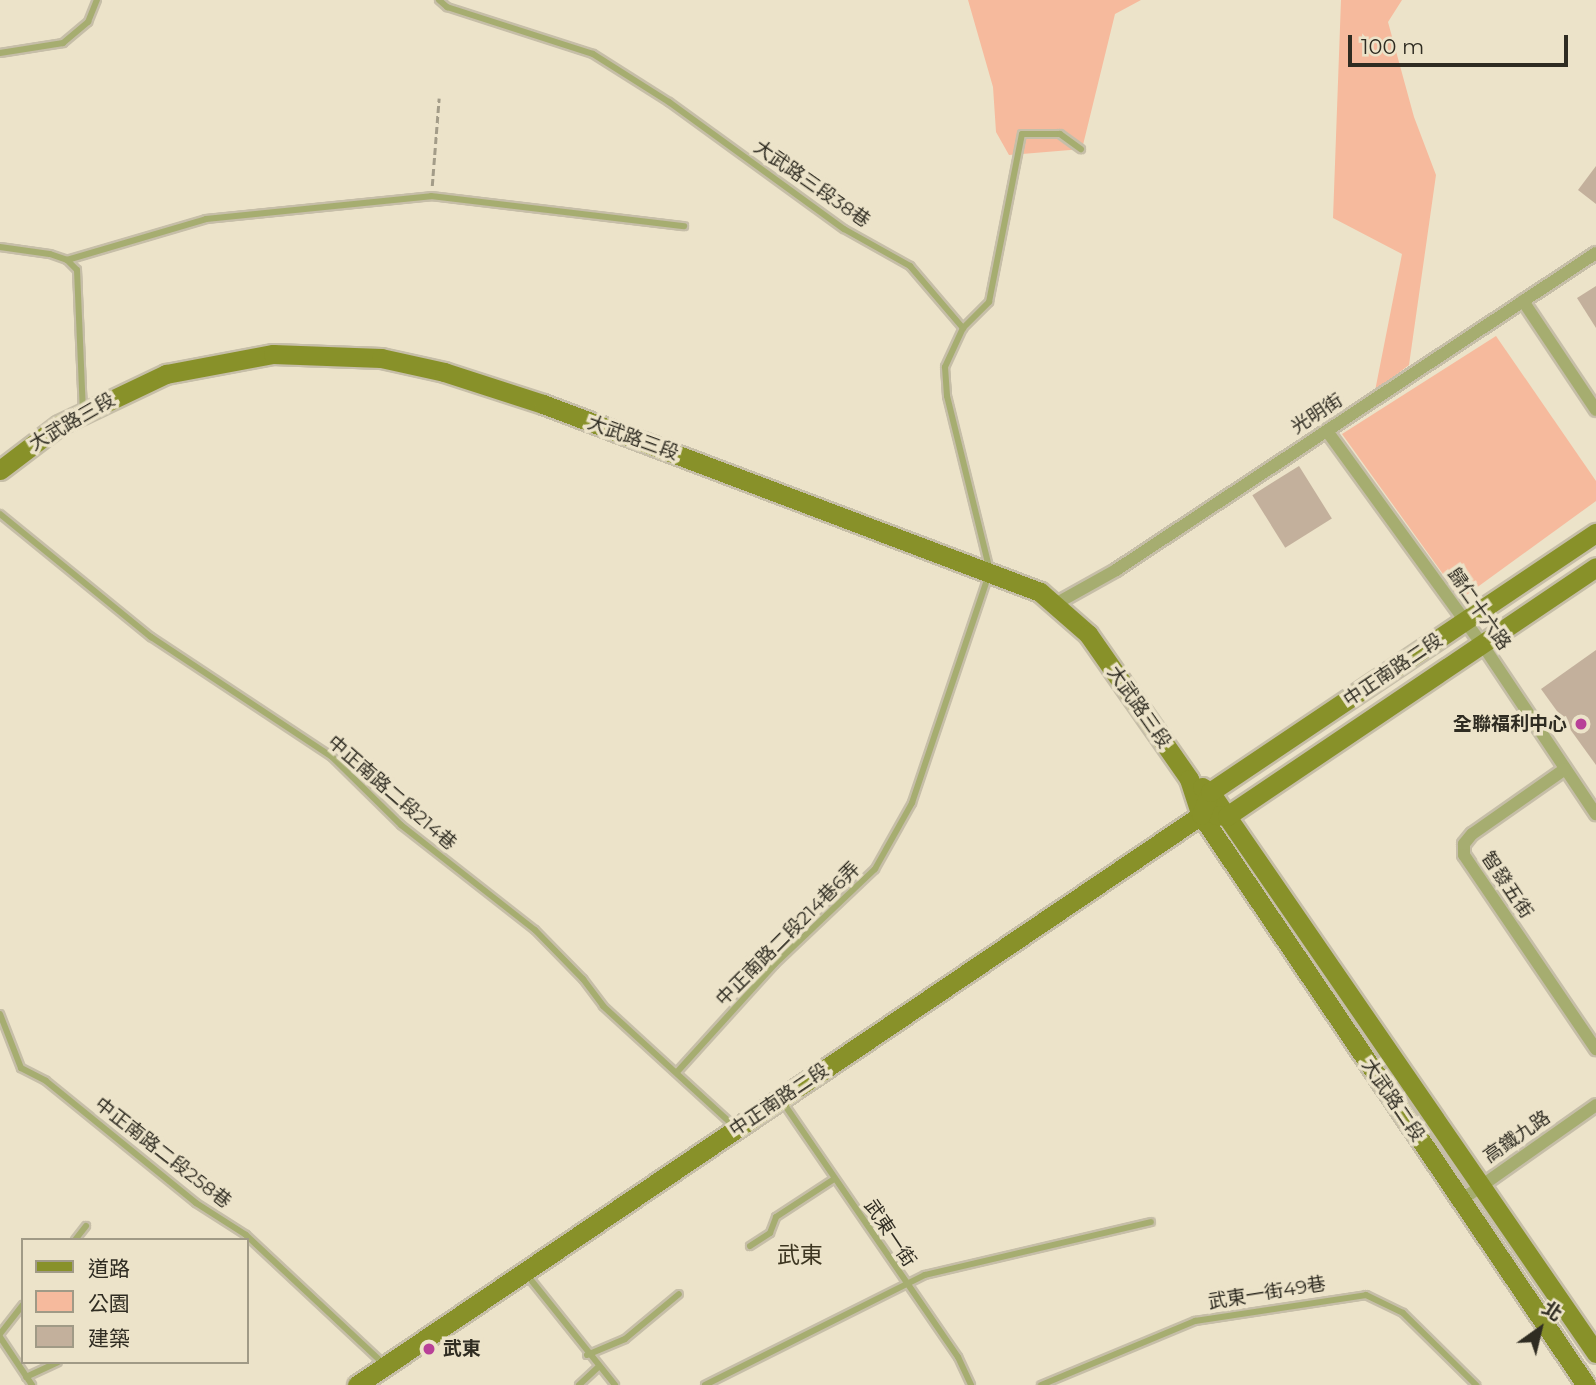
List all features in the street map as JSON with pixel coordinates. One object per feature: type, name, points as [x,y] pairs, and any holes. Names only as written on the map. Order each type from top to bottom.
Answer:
[{"type":"street","name":"光明街","points":[[1057,603],[1116,570],[1596,253]]},
{"type":"street","points":[[1523,302],[1596,410]]},
{"type":"street","name":"大武路三段","points":[[0,470],[33,443],[83,413],[166,374],[196,366],[273,354],[381,358],[444,372],[543,404],[990,571],[1057,603],[1088,634],[1189,779],[1201,815]]},
{"type":"street","name":"歸仁十六路","points":[[1327,430],[1482,645],[1596,814]]},
{"type":"street","name":"中正南路二段","points":[[1210,792],[1596,533]]},
{"type":"street","name":"中正南路二段","points":[[1227,816],[1596,567]]},
{"type":"street","name":"智發五街","points":[[1565,769],[1472,834],[1464,844],[1464,855],[1596,1049]]},
{"type":"street","name":"大武路三段","points":[[1189,779],[1210,792]]},
{"type":"street","points":[[1210,792],[1201,815],[1227,816]]},
{"type":"street","name":"大武路二段","points":[[1210,792],[1596,1353]]},
{"type":"street","name":"中正南路二段","points":[[359,1384],[1201,815]]},
{"type":"street","name":"大武路二段","points":[[1201,815],[1586,1385]]},
{"type":"street","name":"高鐵九路","points":[[1461,1201],[1596,1105]]},
{"type":"lane","points":[[0,52],[63,43],[88,22],[97,0]]},
{"type":"lane","name":"大武路三段38巷","points":[[439,0],[447,7],[593,54],[669,102],[844,229],[910,266],[963,328]]},
{"type":"lane","points":[[990,571],[947,396],[945,368],[963,328],[989,302],[1022,134],[1060,134],[1081,149]]},
{"type":"lane","points":[[0,247],[67,260],[206,219],[431,196],[684,226]]},
{"type":"lane","points":[[67,260],[77,270],[82,318],[83,413]]},
{"type":"lane","name":"中正南路二段214巷","points":[[0,514],[151,637],[332,757],[401,825],[535,930],[583,979],[603,1006],[737,1128]]},
{"type":"lane","name":"中正南路二段214巷6弄","points":[[677,1072],[775,964],[875,869],[912,803],[990,571]]},
{"type":"lane","name":"中正南路二段258巷","points":[[0,1014],[21,1068],[46,1081],[196,1203],[244,1237]]},
{"type":"lane","name":"武東一街","points":[[781,1099],[958,1357],[971,1385]]},
{"type":"lane","points":[[750,1246],[770,1233],[776,1217],[834,1178]]},
{"type":"lane","points":[[705,1385],[905,1282],[1151,1222]]},
{"type":"lane","points":[[77,1238],[86,1226]]},
{"type":"lane","name":"中正南路二段258巷","points":[[248,1241],[386,1365]]},
{"type":"lane","points":[[524,1271],[587,1355],[615,1385]]},
{"type":"lane","points":[[587,1355],[625,1339],[679,1294]]},
{"type":"lane","name":"武東一街49巷","points":[[1041,1385],[1195,1321],[1366,1295],[1403,1313],[1476,1385]]},
{"type":"lane","points":[[21,1308],[0,1335],[32,1385]]},
{"type":"lane","points":[[26,1377],[54,1364]]},
{"type":"lane","points":[[579,1385],[598,1367]]},
{"type":"path","points":[[431,196],[439,98]]},
{"type":"green space","points":[[968,0],[1141,0],[1115,14],[1082,149],[1009,155],[996,132],[993,87]]},
{"type":"green space","points":[[1341,0],[1402,0],[1388,22],[1414,117],[1436,175],[1409,365],[1375,391],[1402,254],[1333,218]]},
{"type":"green space","points":[[1496,336],[1596,481],[1596,501],[1461,599],[1342,434]]},
{"type":"building","points":[[1596,166],[1596,204],[1578,190]]},
{"type":"building","points":[[1596,286],[1596,328],[1577,298]]},
{"type":"building","points":[[1299,466],[1332,519],[1285,548],[1252,495]]},
{"type":"building","name":"全聯福利中心","points":[[1596,650],[1596,765],[1541,689]]},
{"type":"place","name":"全聯福利中心","points":[[1581,724]]},
{"type":"place","name":"武東","points":[[429,1349]]},
{"type":"district","name":"武東","points":[[800,1255]]}]
